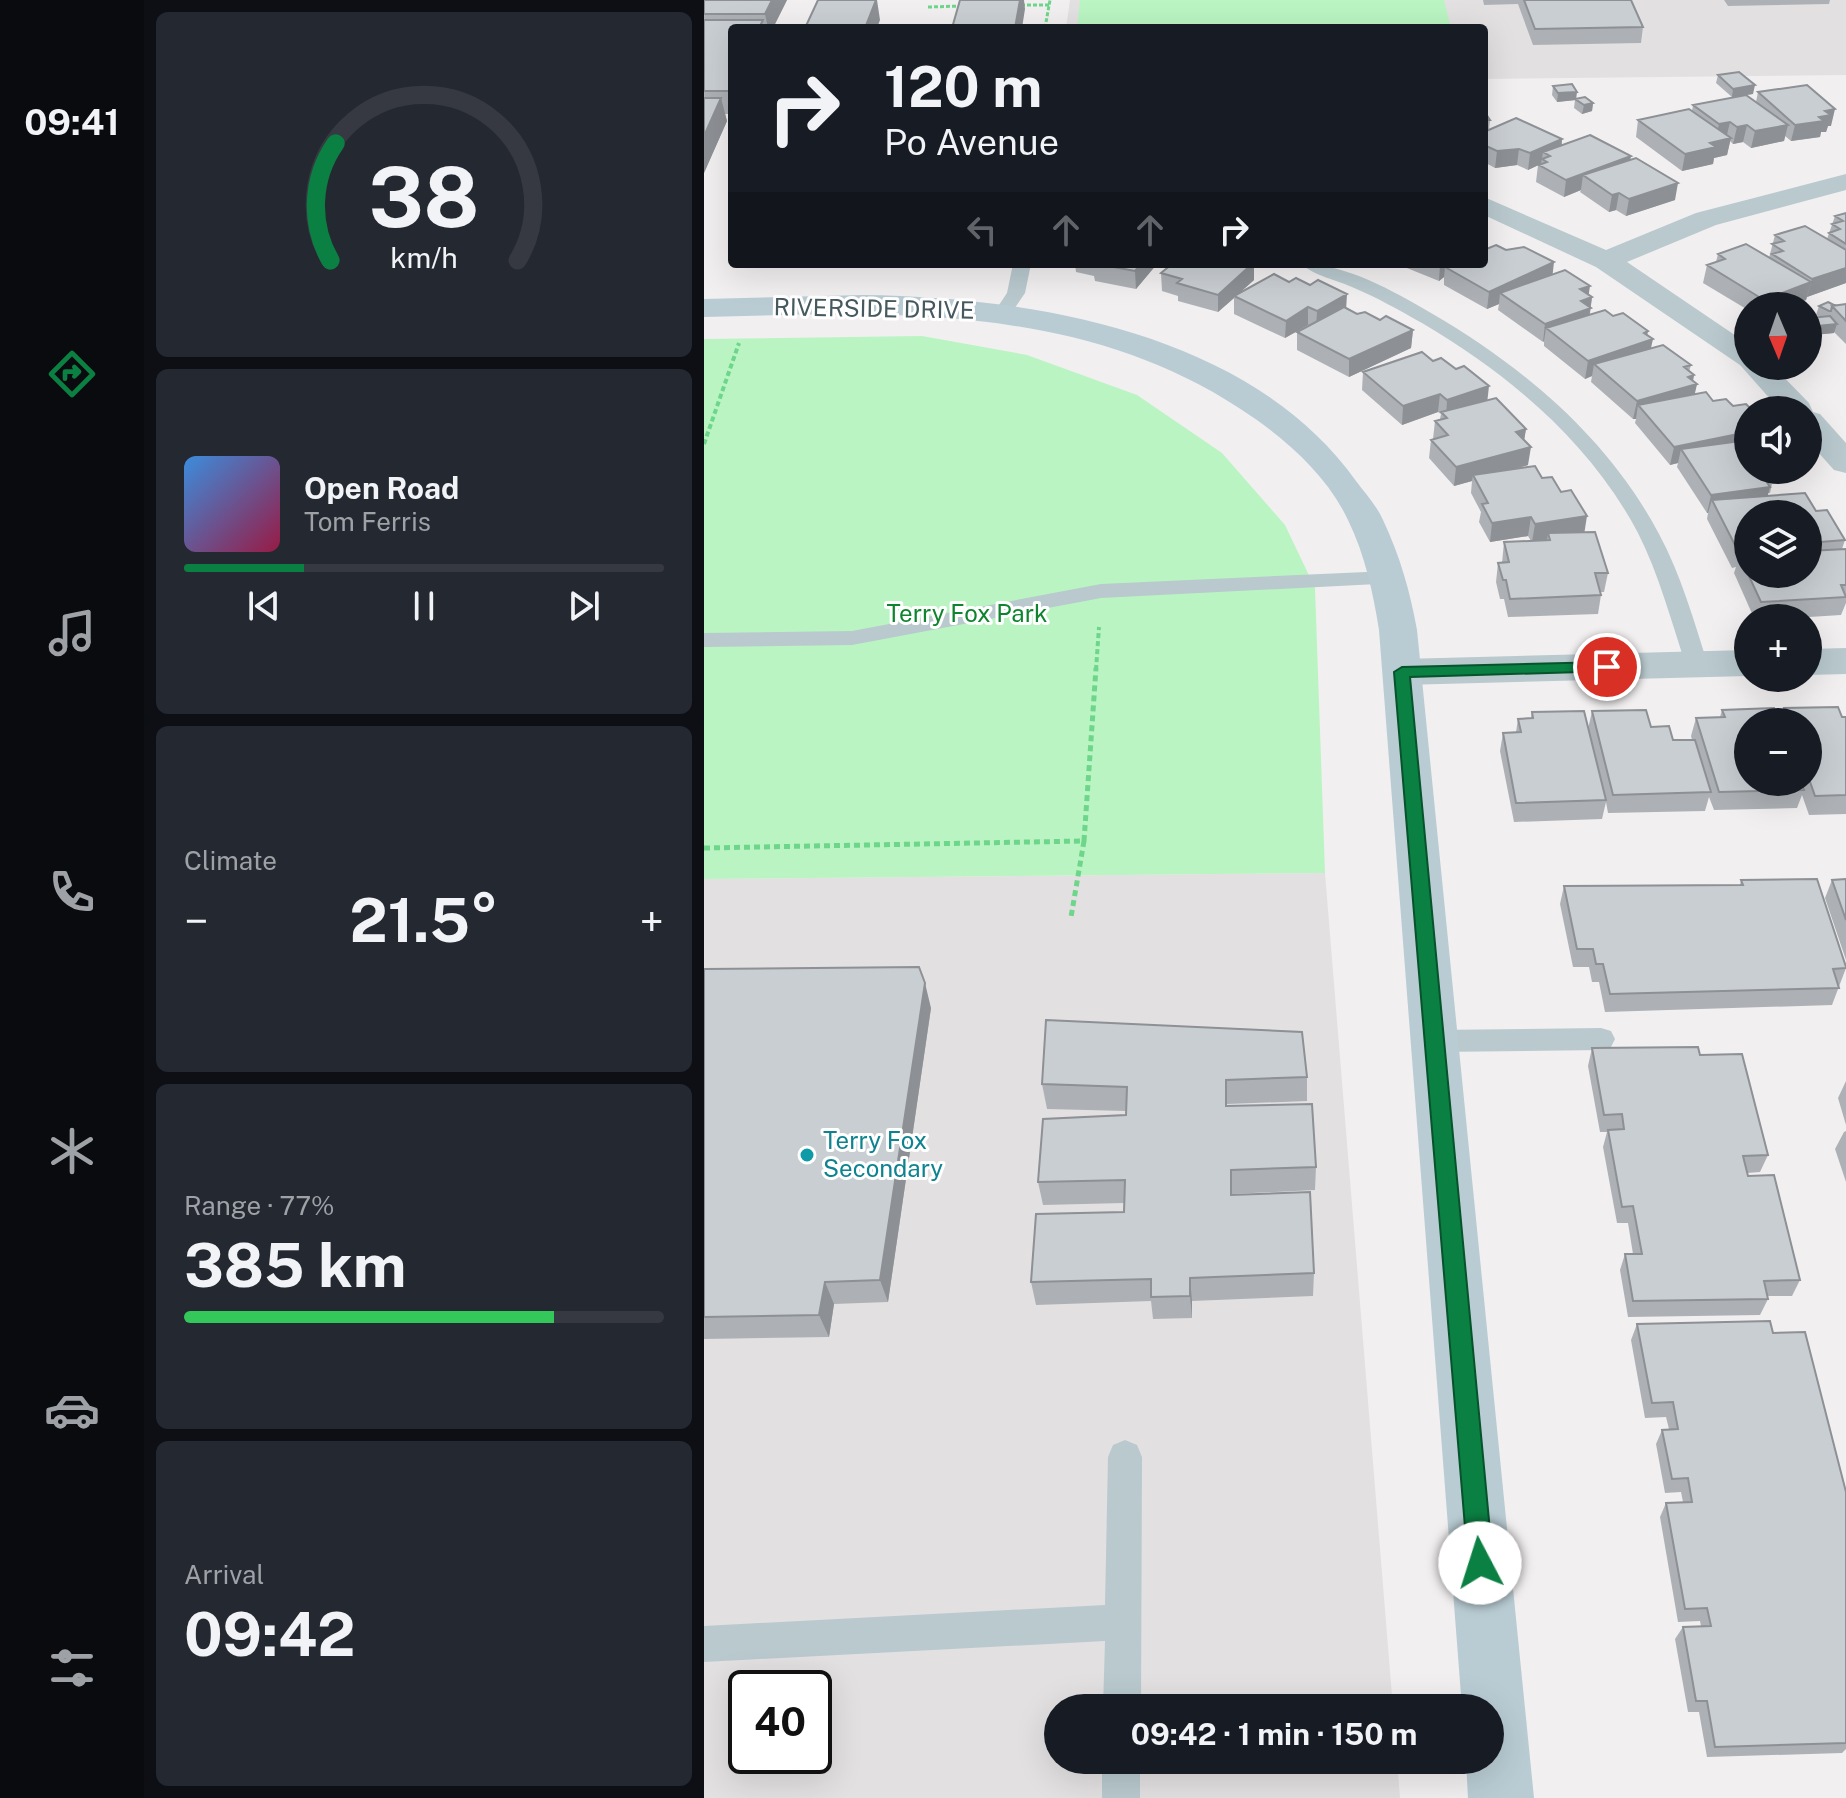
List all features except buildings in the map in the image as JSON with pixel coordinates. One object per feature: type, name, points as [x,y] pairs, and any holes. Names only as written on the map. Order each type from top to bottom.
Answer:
[{"type":"street","points":[[1606,261],[1706,219],[1846,182]]},
{"type":"street","points":[[1488,207],[1606,261],[1734,348]]},
{"type":"street","name":"RIVERSIDE DRIVE","points":[[704,308],[911,305],[1002,314],[1061,324],[1124,341],[1210,376],[1249,398],[1285,424],[1314,450],[1341,482],[1364,518],[1389,578],[1402,672],[1501,1798]]},
{"type":"street","points":[[1771,380],[1789,396]]},
{"type":"street","points":[[1822,427],[1846,463]]},
{"type":"street","points":[[1822,662],[1846,661]]},
{"type":"street","points":[[1402,672],[1734,664]]},
{"type":"lane","points":[[1002,314],[1016,293],[1021,268]]},
{"type":"lane","points":[[1321,268],[1384,294],[1482,352],[1577,434],[1624,491],[1648,532],[1667,575],[1697,665]]},
{"type":"lane","points":[[704,640],[852,638],[1101,591],[1389,578]]},
{"type":"lane","points":[[1435,1041],[1601,1039]]},
{"type":"lane","points":[[1122,1694],[1125,1457]]},
{"type":"lane","points":[[704,1644],[1123,1622]]},
{"type":"lane","points":[[1121,1774],[1121,1798]]},
{"type":"path","points":[[1016,5],[1049,2],[1046,24]]},
{"type":"path","points":[[928,7],[972,6]]},
{"type":"path","points":[[704,444],[740,340]]},
{"type":"path","points":[[1071,917],[1084,841],[1101,591]]},
{"type":"path","points":[[704,848],[1084,841]]},
{"type":"shaded area","points":[[1070,0],[1846,0],[1846,75],[1488,79],[1488,24],[1067,24]]},
{"type":"shaded area","points":[[1325,873],[1392,1694],[1044,1694],[1044,1774],[1398,1774],[1400,1798],[704,1798],[704,879]]},
{"type":"green space","points":[[1080,0],[1444,0],[1450,24],[1077,24]]},
{"type":"green space","name":"Terry Fox Park","points":[[922,336],[1027,355],[1137,395],[1222,453],[1285,525],[1315,588],[1325,873],[704,879],[704,339]]},
{"type":"place","name":"Terry Fox Secondary","points":[[807,1155]]},
{"type":"route","points":[[1480,1563],[1402,672],[1607,667]]}]
